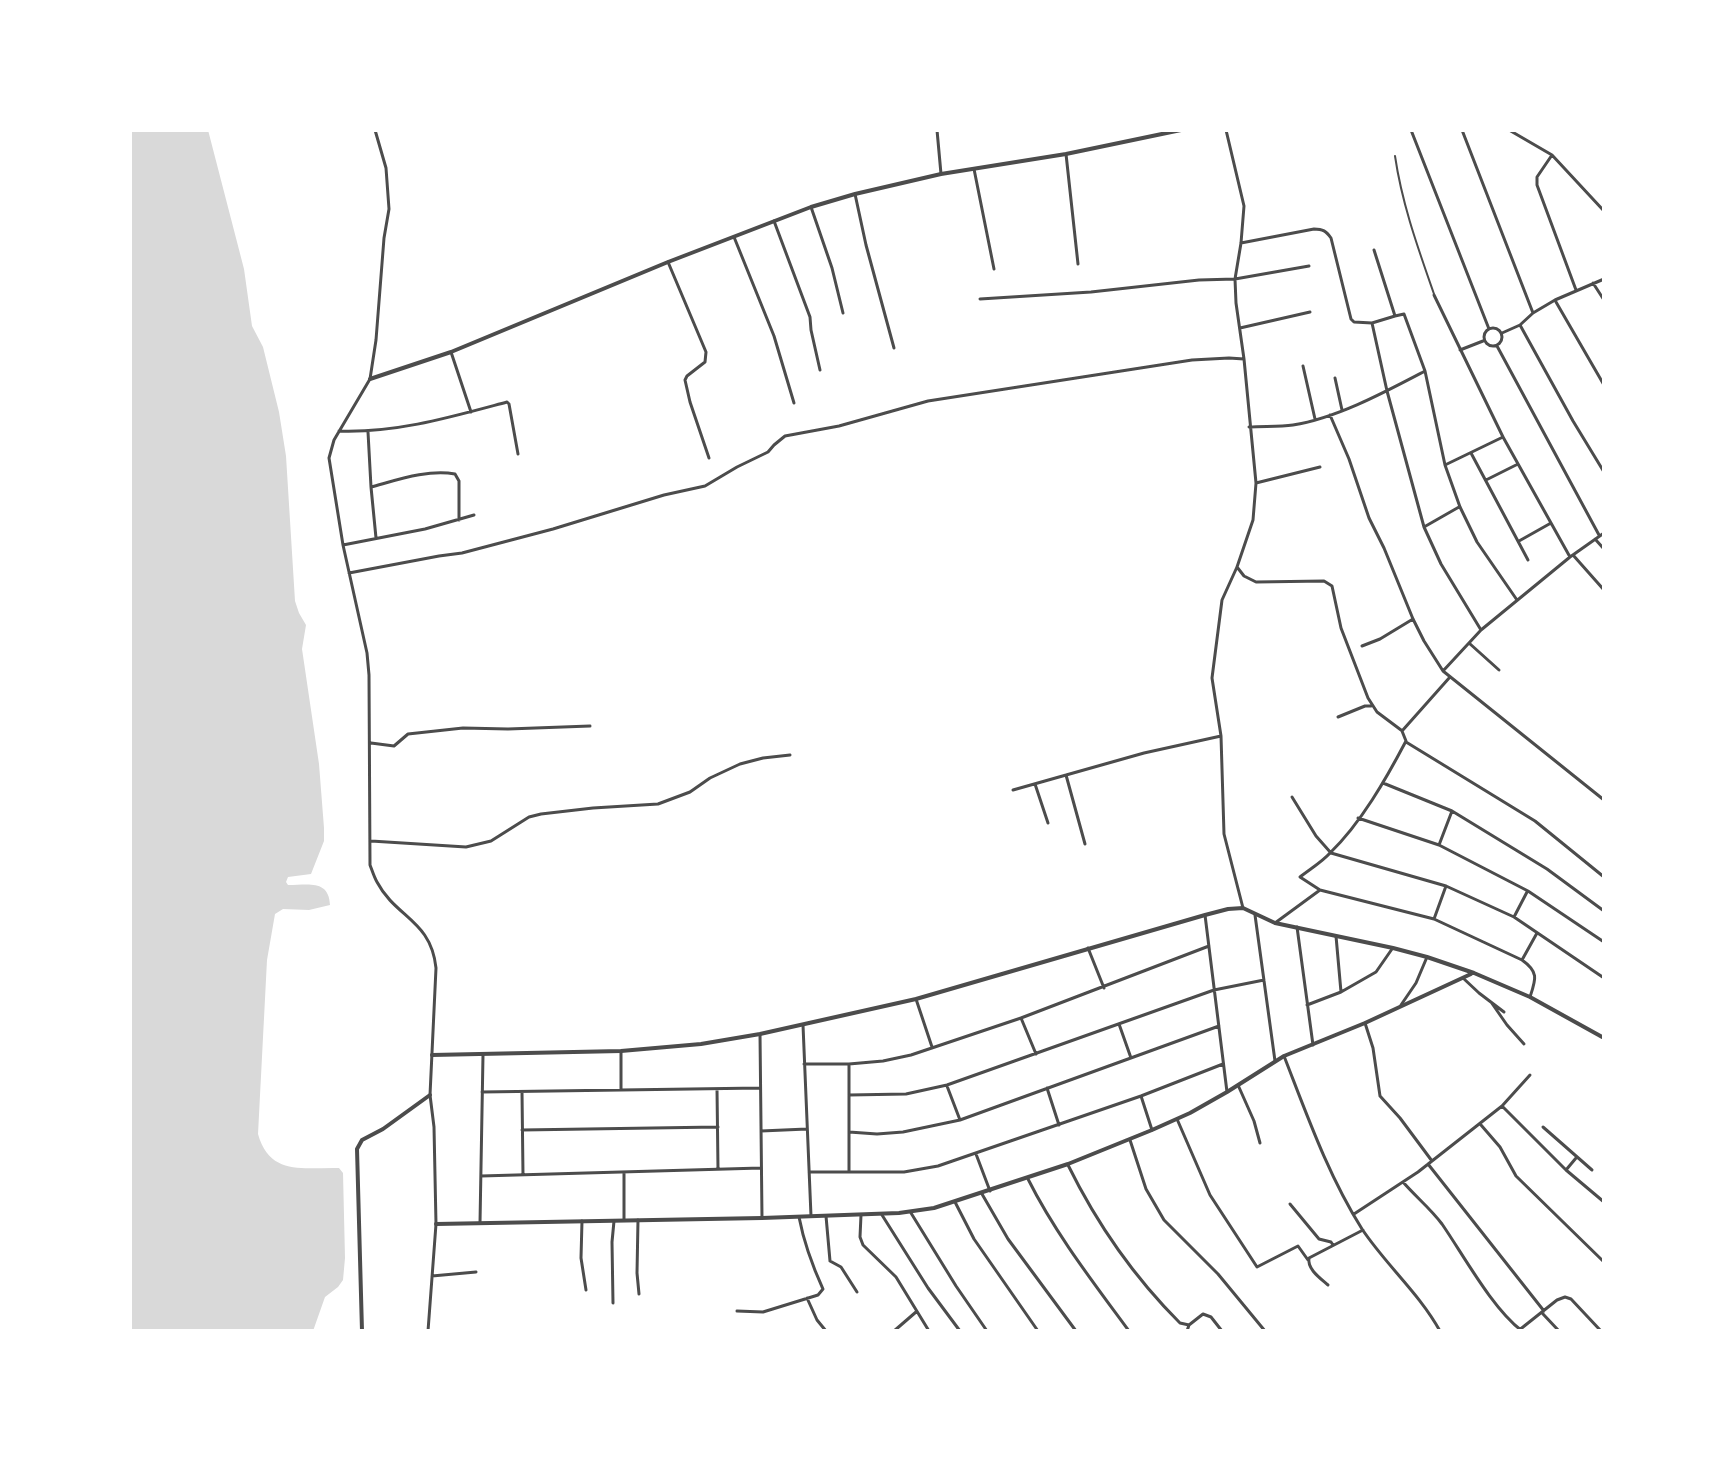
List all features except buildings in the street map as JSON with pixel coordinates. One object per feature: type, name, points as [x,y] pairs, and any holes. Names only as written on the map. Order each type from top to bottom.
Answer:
[{"type":"street","points":[[375,130],[386,168],[389,209],[376,340],[370,379],[334,440],[329,458],[343,545],[367,653],[370,865],[377,884],[425,934],[434,952],[436,968],[430,1095],[434,1127],[436,1224],[428,1331]]},
{"type":"street","points":[[937,130],[941,174]]},
{"type":"street","points":[[370,379],[451,352],[668,262],[811,207],[941,174],[1066,154],[1181,130]]},
{"type":"street","points":[[1226,130],[1244,206],[1235,279],[1236,303],[1256,483],[1253,520],[1222,600],[1212,678],[1221,736],[1224,834],[1243,908]]},
{"type":"street","points":[[1411,130],[1489,329]]},
{"type":"street","points":[[1462,130],[1533,313]]},
{"type":"street","points":[[1509,130],[1552,155],[1604,211]]},
{"type":"street","points":[[1066,154],[1078,264]]},
{"type":"street","points":[[1552,155],[1537,177],[1537,185],[1576,290]]},
{"type":"street","points":[[974,169],[994,269]]},
{"type":"street","points":[[855,194],[894,348]]},
{"type":"street","points":[[811,207],[832,268],[843,313]]},
{"type":"street","points":[[774,221],[810,317],[820,370]]},
{"type":"street","points":[[1241,243],[1314,229],[1327,232],[1351,319],[1372,323],[1404,314],[1425,371],[1445,465],[1460,507],[1477,542],[1517,600]]},
{"type":"street","points":[[734,237],[774,336],[794,403]]},
{"type":"street","points":[[1374,250],[1395,316]]},
{"type":"street","points":[[668,262],[706,352],[705,362],[685,380],[709,458]]},
{"type":"street","points":[[980,299],[1235,279],[1309,266]]},
{"type":"street","points":[[1502,333],[1520,325],[1555,300],[1604,279]]},
{"type":"street","points":[[1593,283],[1604,300]]},
{"type":"street","points":[[1434,295],[1503,437],[1551,523],[1571,556],[1604,590]]},
{"type":"street","points":[[1555,300],[1604,385]]},
{"type":"street","points":[[1240,328],[1310,312]]},
{"type":"street","points":[[1372,323],[1424,527],[1441,564],[1481,630]]},
{"type":"street","points":[[1520,325],[1604,472]]},
{"type":"street","points":[[1497,346],[1488,345],[1484,335],[1495,328],[1502,333]]},
{"type":"street","points":[[1497,346],[1502,333]]},
{"type":"street","points":[[1460,350],[1484,340]]},
{"type":"street","points":[[1497,346],[1604,549]]},
{"type":"street","points":[[451,352],[471,412]]},
{"type":"street","points":[[349,573],[462,553],[705,486],[768,452],[785,436],[839,426],[928,401],[1192,360],[1244,359]]},
{"type":"street","points":[[1303,366],[1315,419]]},
{"type":"street","points":[[1249,427],[1293,425],[1330,415],[1425,371]]},
{"type":"street","points":[[1599,376],[1604,373]]},
{"type":"street","points":[[1335,378],[1342,410]]},
{"type":"street","points":[[339,431],[368,432],[430,422],[507,402],[518,454]]},
{"type":"street","points":[[1330,415],[1369,518],[1413,619],[1443,671],[1604,800]]},
{"type":"street","points":[[368,432],[376,538]]},
{"type":"street","points":[[1445,465],[1503,437]]},
{"type":"street","points":[[1471,453],[1528,560]]},
{"type":"street","points":[[1486,480],[1518,464]]},
{"type":"street","points":[[1256,483],[1320,467]]},
{"type":"street","points":[[371,487],[420,476],[446,472],[455,474],[459,481],[459,520]]},
{"type":"street","points":[[1424,527],[1460,507]]},
{"type":"street","points":[[343,545],[474,515]]},
{"type":"street","points":[[1518,541],[1551,523]]},
{"type":"street","points":[[1443,671],[1481,630],[1599,535]]},
{"type":"street","points":[[1237,567],[1244,576],[1256,582],[1324,581],[1332,586],[1341,628],[1373,706],[1402,731],[1406,741],[1535,821],[1604,877]]},
{"type":"street","points":[[1362,646],[1413,619]]},
{"type":"street","points":[[1469,643],[1499,670]]},
{"type":"street","points":[[1402,731],[1450,677]]},
{"type":"street","points":[[1338,717],[1373,706]]},
{"type":"street","points":[[370,743],[394,746],[408,734],[463,728],[590,726]]},
{"type":"street","points":[[1013,790],[1144,753],[1221,736]]},
{"type":"street","points":[[1406,741],[1383,783],[1331,853],[1300,877],[1320,890],[1434,919],[1522,960],[1535,975],[1530,997]]},
{"type":"street","points":[[371,841],[476,845],[501,835],[529,817],[593,808],[658,804],[690,792],[710,778],[740,764],[790,755]]},
{"type":"street","points":[[1066,775],[1085,844]]},
{"type":"street","points":[[1383,783],[1452,811],[1547,869],[1604,911]]},
{"type":"street","points":[[1035,784],[1048,823]]},
{"type":"street","points":[[1292,797],[1316,836],[1331,853],[1446,886],[1514,917],[1604,978]]},
{"type":"street","points":[[1439,845],[1452,811]]},
{"type":"street","points":[[1358,818],[1439,845],[1528,891],[1604,942]]},
{"type":"street","points":[[1434,919],[1446,886]]},
{"type":"street","points":[[1275,923],[1320,890]]},
{"type":"street","points":[[1514,917],[1528,891]]},
{"type":"street","points":[[432,1055],[621,1051],[701,1044],[760,1034],[916,999],[1205,915],[1243,908],[1275,923],[1393,948],[1474,973],[1530,997],[1604,1038]]},
{"type":"street","points":[[1255,913],[1275,1061]]},
{"type":"street","points":[[1205,915],[1227,1092]]},
{"type":"street","points":[[1297,927],[1313,1045]]},
{"type":"street","points":[[1522,960],[1537,933]]},
{"type":"street","points":[[1336,936],[1341,992]]},
{"type":"street","points":[[804,1064],[849,1064],[911,1055],[1104,988],[1209,946]]},
{"type":"street","points":[[1088,948],[1104,988]]},
{"type":"street","points":[[1307,1005],[1341,992],[1376,972],[1393,948]]},
{"type":"street","points":[[1398,1008],[1416,983],[1427,957]]},
{"type":"street","points":[[436,1224],[911,1213],[1028,1179],[1130,1140],[1227,1092],[1284,1056],[1474,973]]},
{"type":"street","points":[[1463,978],[1504,1012]]},
{"type":"street","points":[[849,1095],[906,1094],[947,1085],[1214,990],[1264,980]]},
{"type":"street","points":[[916,999],[932,1047]]},
{"type":"street","points":[[1491,1002],[1524,1044]]},
{"type":"street","points":[[1021,1018],[1036,1054]]},
{"type":"street","points":[[1365,1023],[1373,1048],[1380,1096],[1400,1118],[1559,1331]]},
{"type":"street","points":[[1119,1024],[1131,1058]]},
{"type":"street","points":[[803,1025],[811,1216]]},
{"type":"street","points":[[849,1132],[903,1132],[960,1120],[1219,1026]]},
{"type":"street","points":[[760,1034],[762,1218]]},
{"type":"street","points":[[621,1051],[621,1090]]},
{"type":"street","points":[[480,1223],[483,1055]]},
{"type":"street","points":[[1284,1056],[1331,1172],[1363,1230],[1430,1312],[1440,1331]]},
{"type":"street","points":[[849,1064],[849,1172]]},
{"type":"street","points":[[809,1172],[904,1172],[938,1166],[1141,1096],[1223,1064]]},
{"type":"street","points":[[1354,1214],[1481,1125],[1530,1075]]},
{"type":"street","points":[[947,1085],[960,1120]]},
{"type":"street","points":[[1238,1085],[1260,1143]]},
{"type":"street","points":[[482,1092],[760,1088]]},
{"type":"street","points":[[1047,1088],[1059,1125]]},
{"type":"street","points":[[717,1089],[718,1169]]},
{"type":"street","points":[[522,1092],[523,1175]]},
{"type":"street","points":[[362,1331],[357,1149],[362,1140],[383,1129],[430,1095]]},
{"type":"street","points":[[1141,1096],[1152,1130]]},
{"type":"street","points":[[1502,1106],[1566,1170],[1604,1202]]},
{"type":"street","points":[[1177,1119],[1210,1195],[1257,1267],[1298,1246],[1311,1268],[1328,1285]]},
{"type":"street","points":[[1481,1125],[1500,1147],[1516,1176],[1604,1262]]},
{"type":"street","points":[[522,1130],[718,1127]]},
{"type":"street","points":[[1543,1127],[1592,1170]]},
{"type":"street","points":[[761,1131],[807,1129]]},
{"type":"street","points":[[1130,1140],[1146,1189],[1164,1220],[1218,1274],[1265,1331]]},
{"type":"street","points":[[976,1154],[990,1191]]},
{"type":"street","points":[[1566,1170],[1577,1158]]},
{"type":"street","points":[[1068,1164],[1087,1203],[1132,1270],[1180,1323],[1189,1325]]},
{"type":"street","points":[[481,1176],[761,1168]]},
{"type":"street","points":[[624,1172],[624,1220]]},
{"type":"street","points":[[1028,1179],[1041,1205],[1129,1331]]},
{"type":"street","points":[[1403,1182],[1438,1219],[1514,1326],[1520,1330],[1565,1297],[1571,1299],[1601,1331]]},
{"type":"street","points":[[982,1194],[1008,1239],[1076,1331]]},
{"type":"street","points":[[955,1202],[974,1239],[1038,1331]]},
{"type":"street","points":[[1290,1204],[1319,1239],[1333,1245]]},
{"type":"street","points":[[911,1213],[987,1331]]},
{"type":"street","points":[[881,1214],[928,1288],[960,1331]]},
{"type":"street","points":[[861,1215],[860,1237],[863,1245],[896,1277],[929,1331]]},
{"type":"street","points":[[826,1216],[830,1261],[841,1267],[857,1292]]},
{"type":"street","points":[[737,1311],[763,1312],[818,1295],[823,1289],[803,1240],[799,1217]]},
{"type":"street","points":[[638,1220],[639,1294]]},
{"type":"street","points":[[582,1221],[581,1258],[586,1290]]},
{"type":"street","points":[[613,1303],[614,1221]]},
{"type":"street","points":[[1308,1260],[1363,1230]]},
{"type":"street","points":[[432,1276],[476,1272]]},
{"type":"street","points":[[807,1298],[826,1331]]},
{"type":"street","points":[[894,1331],[916,1312]]},
{"type":"street","points":[[1187,1331],[1189,1325],[1203,1314],[1208,1314],[1222,1331]]},
{"type":"lane","points":[[1395,156],[1400,190],[1434,295]]},
{"type":"shaded area","points":[[130,130],[208,130],[244,269],[252,326],[263,347],[279,412],[286,456],[295,601],[306,625],[302,649],[319,764],[324,841],[311,874],[288,877],[286,882],[288,885],[322,887],[330,905],[309,910],[283,909],[275,914],[267,960],[258,1134],[264,1148],[280,1163],[290,1167],[339,1168],[343,1173],[343,1280],[325,1297],[313,1331],[130,1331]]}]
